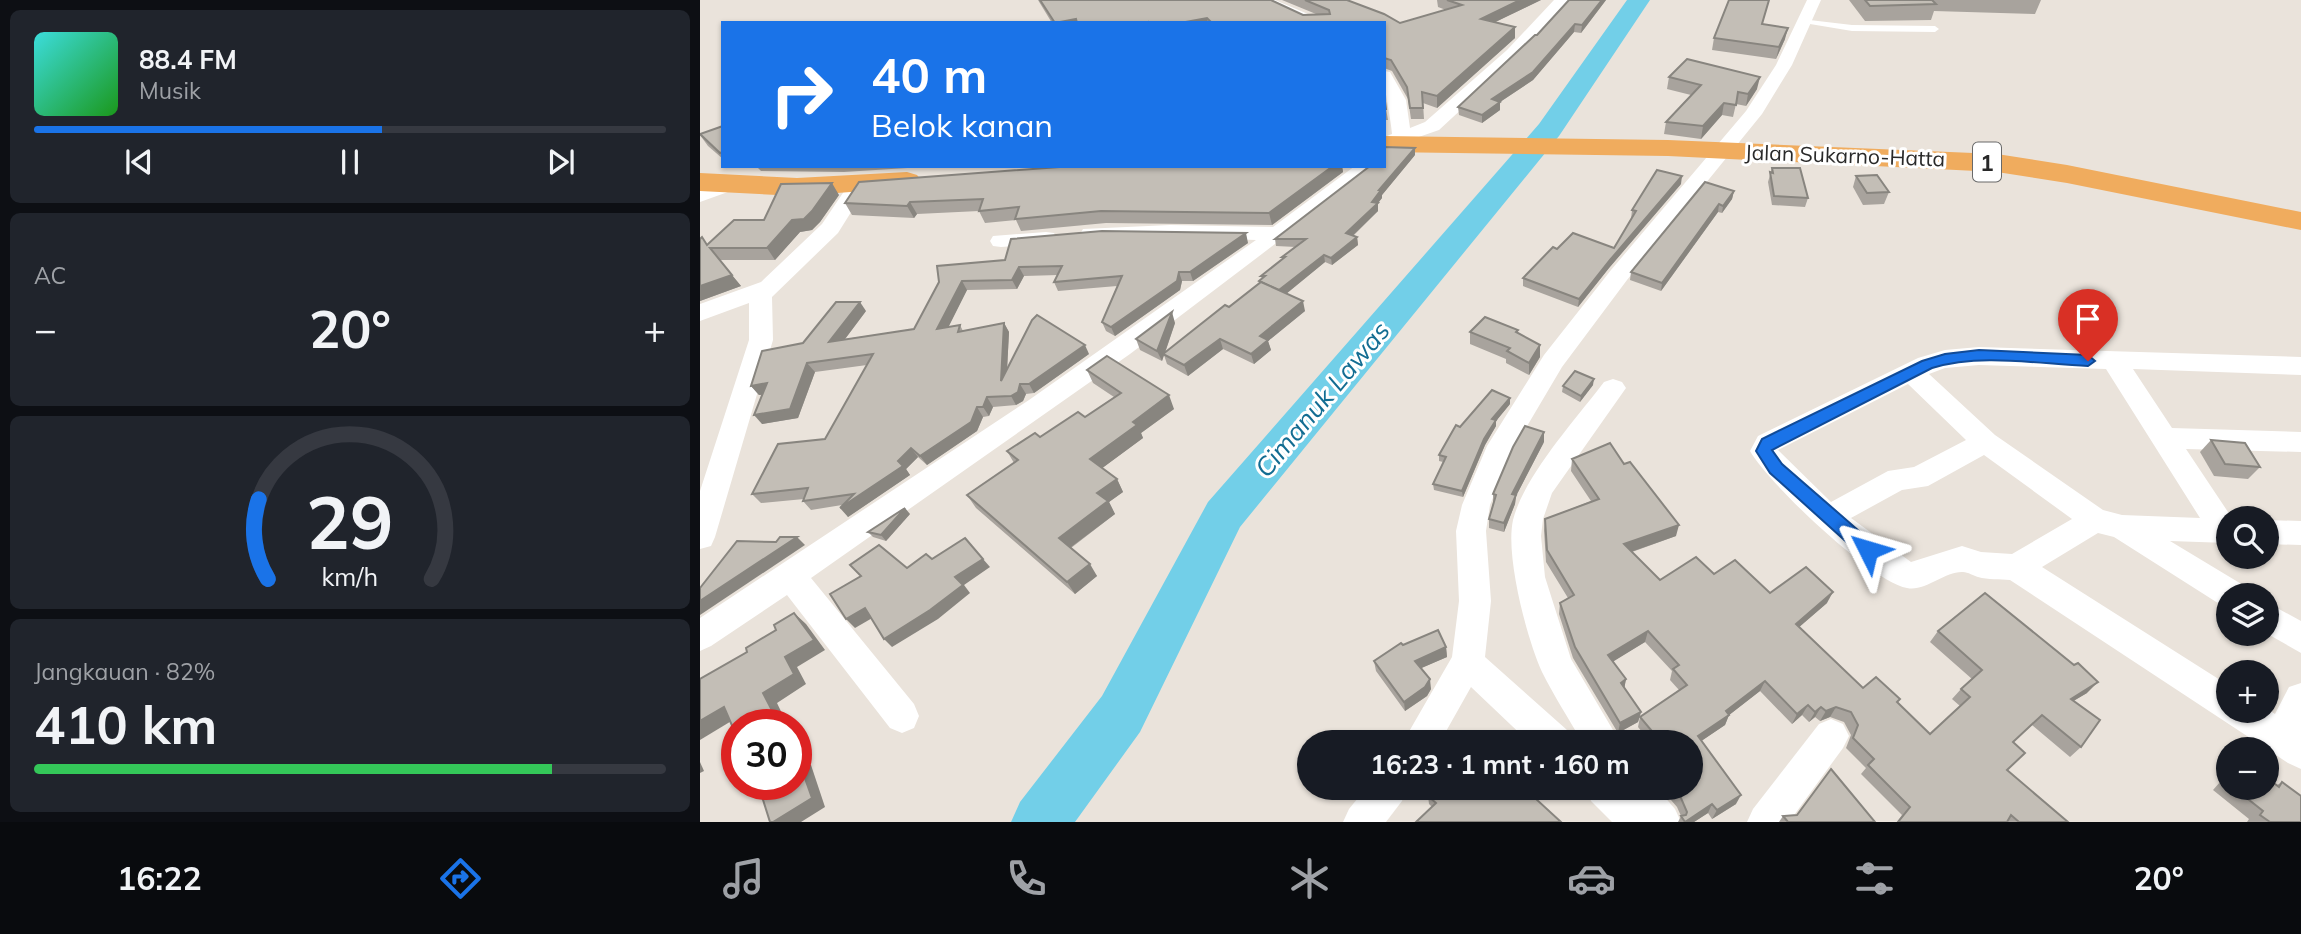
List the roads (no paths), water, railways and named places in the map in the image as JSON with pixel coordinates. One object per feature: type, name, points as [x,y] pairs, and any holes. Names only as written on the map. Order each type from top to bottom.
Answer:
[{"type":"highway","name":"Jalan Sukarno-Hatta","points":[[1396,145],[1668,148],[1997,163],[2067,174],[2301,221]]},
{"type":"highway","points":[[700,182],[797,187],[937,178]]},
{"type":"street","points":[[1261,0],[1285,3],[1317,21]]},
{"type":"street","points":[[1534,0],[1558,4]]},
{"type":"street","points":[[1428,730],[1466,662],[1474,627],[1471,531],[1476,505],[1497,453],[1553,362],[1619,275],[1753,114],[1784,65],[1814,0]]},
{"type":"street","points":[[1386,79],[1393,91],[1391,110],[1396,145],[1433,126],[1513,53],[1558,4]]},
{"type":"street","points":[[700,636],[1131,342],[1365,168]]},
{"type":"street","points":[[700,196],[732,184]]},
{"type":"street","points":[[700,537],[758,354],[762,324],[760,295],[764,288],[830,228],[858,185]]},
{"type":"street","points":[[1001,241],[1157,231],[1278,234]]},
{"type":"street","points":[[700,313],[764,288]]},
{"type":"street","points":[[2216,530],[2109,524],[2016,567],[1981,565],[1962,559],[1909,576],[1887,566],[1829,517],[1767,458],[1764,451],[1768,443],[1945,359],[1979,356],[2301,366]]},
{"type":"street","points":[[2115,362],[2216,516]]},
{"type":"street","points":[[1912,373],[1985,442],[2109,524],[2216,586]]},
{"type":"street","points":[[1595,730],[1556,665],[1530,577],[1525,536],[1528,519],[1540,489],[1614,388]]},
{"type":"street","points":[[2166,438],[2301,442]]},
{"type":"street","points":[[1829,517],[1877,489],[1898,479],[1918,478],[1985,442]]},
{"type":"street","points":[[2279,532],[2301,533]]},
{"type":"street","points":[[2016,567],[2216,696]]},
{"type":"street","points":[[790,576],[902,716]]},
{"type":"street","points":[[2279,624],[2301,638]]},
{"type":"street","points":[[1466,662],[1542,730]]},
{"type":"street","points":[[2258,723],[2291,745],[2301,699]]},
{"type":"street","points":[[1766,822],[1831,736]]},
{"type":"street","points":[[1362,822],[1379,800]]},
{"type":"street","points":[[1616,800],[1638,822]]},
{"type":"street","points":[[1643,800],[1662,822]]},
{"type":"lane","points":[[1804,21],[1844,27],[1935,29]]},
{"type":"waterway","name":"Cimanuk Lawas","points":[[1040,822],[1121,714],[1224,515],[1549,130],[1639,0]]}]
